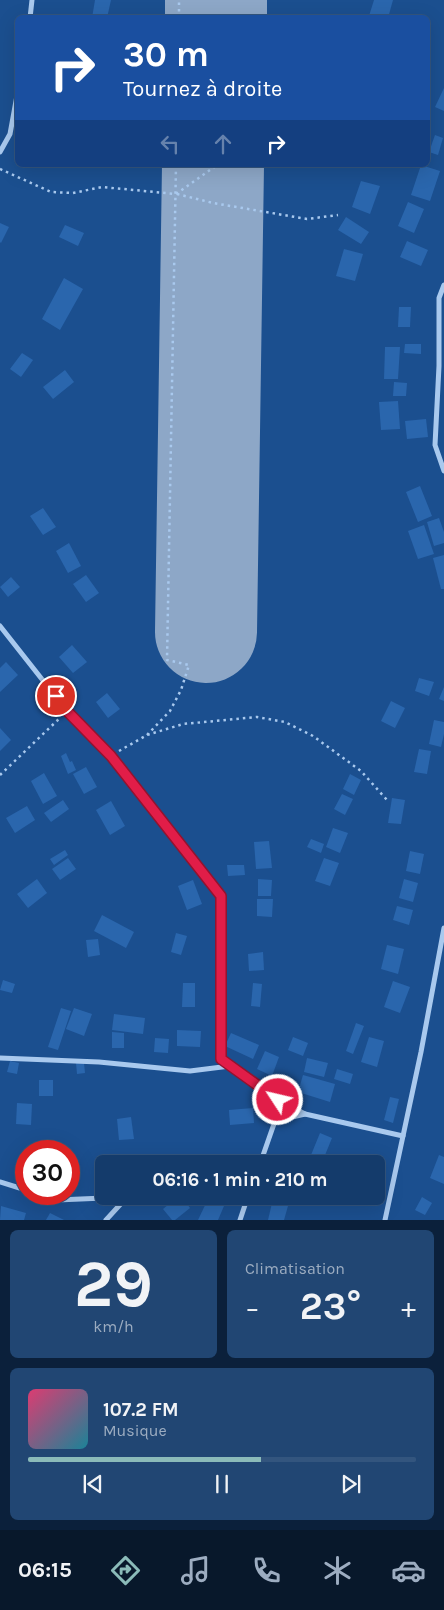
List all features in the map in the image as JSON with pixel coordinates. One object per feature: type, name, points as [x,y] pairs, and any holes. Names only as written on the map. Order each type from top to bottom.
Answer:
[{"type":"street","points":[[30,15],[32,0]]},
{"type":"street","points":[[0,152],[10,134],[15,106]]},
{"type":"street","points":[[444,285],[439,298],[442,366],[436,445],[444,471]]},
{"type":"street","points":[[0,626],[67,711],[111,756],[221,896],[221,1059],[278,1100],[305,1114],[403,1136]]},
{"type":"street","points":[[385,1220],[444,928]]},
{"type":"street","points":[[0,1058],[99,1062],[190,1071],[231,1066]]},
{"type":"street","points":[[263,1155],[275,1121],[305,1114]]},
{"type":"street","points":[[0,1182],[15,1187]]},
{"type":"street","points":[[80,1199],[95,1198]]},
{"type":"street","points":[[106,1220],[120,1205]]},
{"type":"street","points":[[240,1220],[245,1205]]},
{"type":"path","points":[[179,0],[179,15]]},
{"type":"path","points":[[111,756],[147,734],[170,711],[181,690],[189,665],[167,660],[176,167]]},
{"type":"path","points":[[176,194],[214,167]]},
{"type":"path","points":[[0,169],[51,192],[73,193],[102,188],[176,194],[213,203],[307,219],[338,215]]},
{"type":"path","points":[[0,775],[67,711]]},
{"type":"path","points":[[147,734],[183,724],[256,717],[285,722],[313,736],[361,771],[387,800]]},
{"type":"building","points":[[95,0],[111,0],[108,15],[92,15]]},
{"type":"building","points":[[374,0],[393,0],[389,15],[369,15]]},
{"type":"building","points":[[444,88],[444,111],[435,107]]},
{"type":"building","points":[[435,135],[443,138],[438,155],[430,152]]},
{"type":"building","points":[[420,167],[440,171],[430,201],[411,195]]},
{"type":"building","points":[[361,181],[380,186],[370,214],[352,207]]},
{"type":"building","points":[[408,202],[424,209],[414,233],[398,226]]},
{"type":"building","points":[[346,217],[369,232],[361,244],[338,230]]},
{"type":"building","points":[[0,223],[9,227],[1,243],[0,242]]},
{"type":"building","points":[[65,225],[84,233],[78,246],[59,237]]},
{"type":"building","points":[[407,241],[428,250],[421,266],[400,257]]},
{"type":"building","points":[[344,249],[363,254],[355,281],[336,276]]},
{"type":"building","points":[[64,278],[83,289],[60,330],[42,319]]},
{"type":"building","points":[[399,307],[411,307],[410,327],[398,327]]},
{"type":"building","points":[[405,344],[421,344],[421,354],[404,353]]},
{"type":"building","points":[[385,347],[400,347],[398,379],[384,379]]},
{"type":"building","points":[[22,353],[33,360],[21,377],[10,369]]},
{"type":"building","points":[[65,370],[74,382],[53,399],[43,387]]},
{"type":"building","points":[[394,382],[407,383],[406,396],[393,396]]},
{"type":"building","points":[[398,401],[400,429],[381,430],[379,402]]},
{"type":"building","points":[[426,419],[428,437],[407,439],[405,421]]},
{"type":"building","points":[[420,486],[432,516],[418,522],[406,492]]},
{"type":"building","points":[[43,508],[56,527],[43,535],[30,516]]},
{"type":"building","points":[[439,518],[444,532],[444,543],[434,546],[427,522]]},
{"type":"building","points":[[424,525],[434,554],[418,559],[408,531]]},
{"type":"building","points":[[69,543],[81,566],[68,573],[56,551]]},
{"type":"building","points":[[444,555],[444,589],[441,589],[433,558]]},
{"type":"building","points":[[86,575],[99,593],[86,602],[73,584]]},
{"type":"building","points":[[11,577],[20,587],[8,597],[0,587]]},
{"type":"building","points":[[72,645],[87,662],[73,673],[59,657]]},
{"type":"building","points":[[6,662],[18,675],[0,692],[0,668]]},
{"type":"building","points":[[419,678],[434,682],[429,696],[415,691]]},
{"type":"building","points":[[444,687],[444,701],[439,699]]},
{"type":"building","points":[[107,693],[120,709],[108,718],[96,702]]},
{"type":"building","points":[[391,701],[405,708],[395,728],[381,721]]},
{"type":"building","points":[[434,720],[444,722],[441,747],[429,744]]},
{"type":"building","points":[[0,728],[11,740],[0,751]]},
{"type":"building","points":[[419,749],[431,751],[427,774],[414,772]]},
{"type":"building","points":[[66,753],[76,770],[68,774],[61,756]]},
{"type":"building","points":[[86,767],[97,787],[84,794],[73,774]]},
{"type":"building","points":[[44,773],[57,796],[43,804],[31,781]]},
{"type":"building","points":[[350,774],[361,780],[354,795],[343,789]]},
{"type":"building","points":[[342,794],[353,799],[345,815],[334,809]]},
{"type":"building","points":[[392,798],[405,800],[401,824],[388,823]]},
{"type":"building","points":[[63,800],[69,809],[51,822],[44,813]]},
{"type":"building","points":[[111,801],[125,826],[110,835],[96,810]]},
{"type":"building","points":[[27,806],[35,820],[15,833],[6,818]]},
{"type":"building","points":[[333,828],[348,833],[340,853],[326,847]]},
{"type":"building","points":[[311,839],[324,844],[321,853],[307,847]]},
{"type":"building","points":[[269,841],[272,868],[256,869],[254,842]]},
{"type":"building","points":[[65,850],[68,855],[54,865],[50,859]]},
{"type":"building","points":[[410,851],[424,854],[420,874],[406,871]]},
{"type":"building","points":[[68,858],[76,869],[60,880],[52,869]]},
{"type":"building","points":[[324,858],[339,863],[330,886],[315,881]]},
{"type":"building","points":[[227,865],[244,865],[245,875],[228,876]]},
{"type":"building","points":[[37,879],[47,893],[28,908],[17,894]]},
{"type":"building","points":[[258,879],[272,880],[271,896],[258,896]]},
{"type":"building","points":[[404,879],[418,883],[413,902],[399,898]]},
{"type":"building","points":[[193,880],[202,904],[187,910],[178,886]]},
{"type":"building","points":[[257,899],[273,899],[272,917],[257,916]]},
{"type":"building","points":[[397,906],[413,910],[409,925],[393,920]]},
{"type":"building","points":[[102,915],[134,932],[126,948],[94,931]]},
{"type":"building","points":[[176,933],[187,936],[181,955],[171,952]]},
{"type":"building","points":[[98,939],[100,955],[88,957],[86,940]]},
{"type":"building","points":[[387,945],[404,949],[398,974],[381,969]]},
{"type":"building","points":[[263,952],[264,970],[249,971],[248,954]]},
{"type":"building","points":[[3,980],[15,984],[12,993],[0,990]]},
{"type":"building","points":[[393,981],[410,987],[400,1013],[384,1007]]},
{"type":"building","points":[[183,983],[195,983],[195,1007],[182,1007]]},
{"type":"building","points":[[253,983],[262,984],[260,1007],[251,1006]]},
{"type":"building","points":[[61,1008],[71,1011],[58,1050],[48,1047]]},
{"type":"building","points":[[74,1008],[92,1014],[84,1036],[66,1029]]},
{"type":"building","points":[[114,1014],[145,1018],[143,1034],[112,1030]]},
{"type":"building","points":[[356,1023],[364,1026],[353,1054],[346,1051]]},
{"type":"building","points":[[177,1030],[201,1031],[200,1047],[177,1046]]},
{"type":"building","points":[[112,1032],[124,1033],[124,1048],[112,1048]]},
{"type":"building","points":[[231,1033],[259,1045],[253,1059],[225,1046]]},
{"type":"building","points":[[293,1037],[308,1043],[303,1056],[288,1050]]},
{"type":"building","points":[[369,1037],[384,1041],[377,1067],[361,1062]]},
{"type":"building","points":[[155,1038],[169,1039],[168,1053],[154,1052]]},
{"type":"building","points":[[265,1051],[279,1057],[272,1076],[257,1069]]},
{"type":"building","points":[[307,1058],[328,1063],[324,1077],[304,1072]]},
{"type":"building","points":[[10,1061],[19,1063],[17,1074],[7,1072]]},
{"type":"building","points":[[76,1063],[84,1063],[85,1073],[77,1074]]},
{"type":"building","points":[[337,1069],[353,1074],[350,1084],[334,1079]]},
{"type":"building","points":[[303,1075],[335,1084],[330,1102],[298,1092]]},
{"type":"building","points":[[39,1080],[53,1080],[53,1096],[39,1096]]},
{"type":"building","points":[[390,1097],[399,1099],[393,1123],[384,1120]]},
{"type":"building","points":[[17,1103],[32,1104],[31,1125],[16,1124]]},
{"type":"building","points":[[253,1108],[254,1123],[230,1125],[229,1110]]},
{"type":"building","points":[[131,1117],[134,1139],[119,1140],[117,1119]]},
{"type":"building","points":[[320,1133],[332,1138],[325,1155],[311,1155]]},
{"type":"building","points":[[439,1155],[444,1157],[444,1184],[430,1178]]},
{"type":"building","points":[[422,1197],[432,1203],[425,1215],[415,1210]]},
{"type":"building","points":[[168,1205],[188,1205],[190,1208],[175,1220],[172,1220],[163,1209]]},
{"type":"building","points":[[205,1205],[224,1206],[218,1220],[198,1220]]},
{"type":"building","points":[[272,1205],[288,1206],[284,1220],[268,1220]]},
{"type":"building","points":[[1,1206],[26,1213],[24,1220],[0,1220]]},
{"type":"building","points":[[50,1213],[64,1220],[46,1220]]},
{"type":"runway","points":[[216,0],[216,15]]},
{"type":"runway","points":[[206,632],[213,167]]},
{"type":"route","points":[[56,696],[67,711],[111,756],[221,896],[221,1059],[278,1100]]}]
